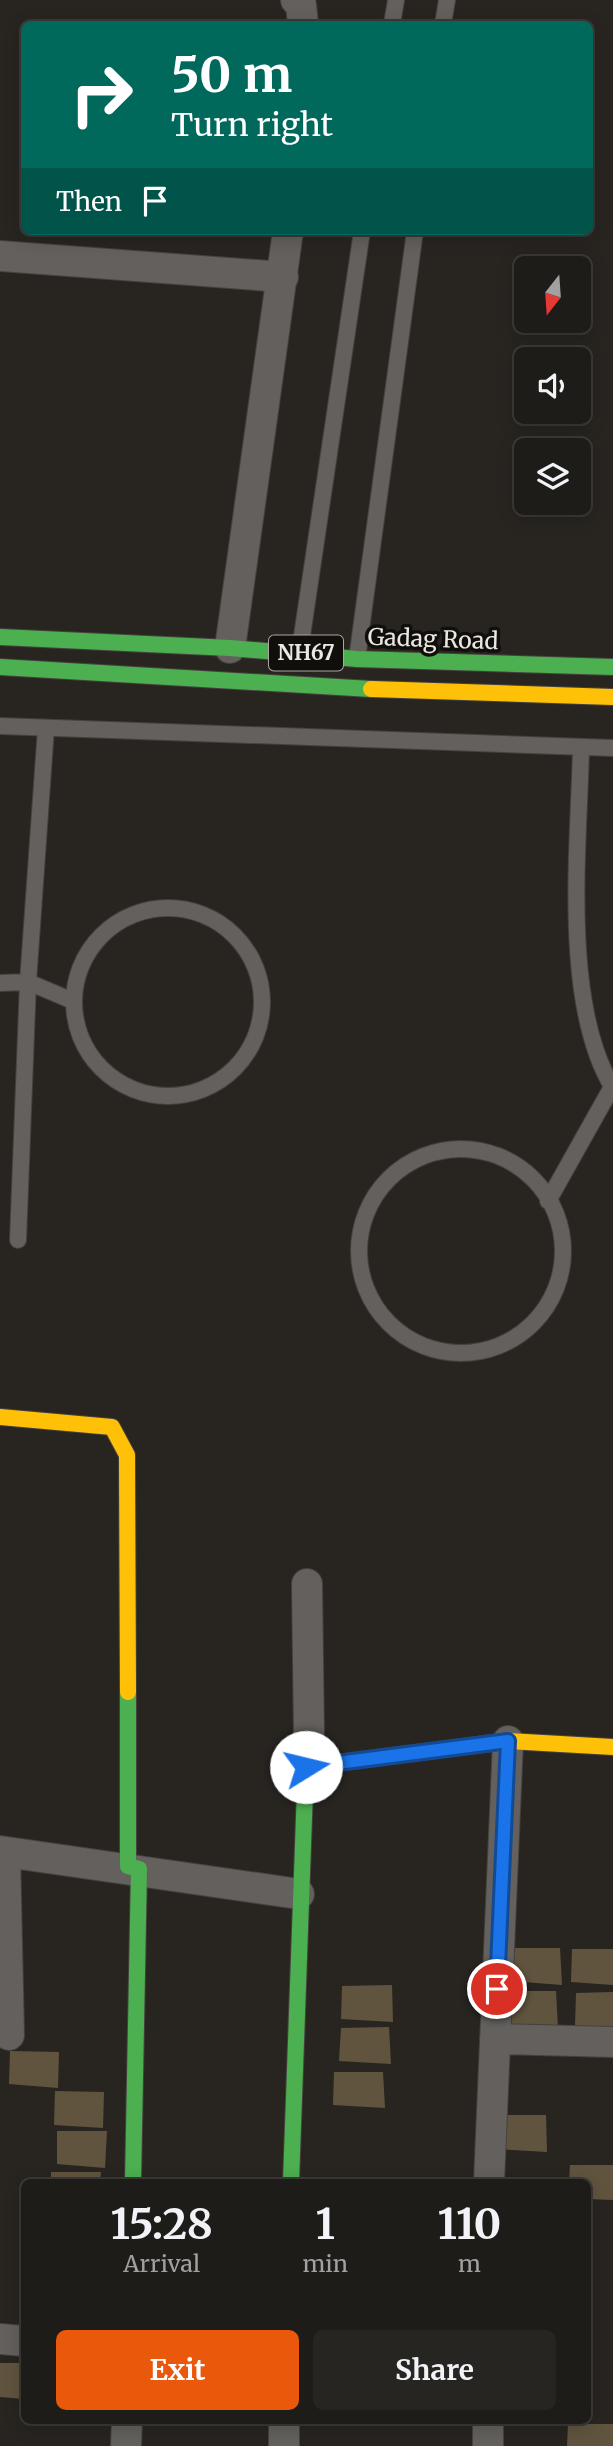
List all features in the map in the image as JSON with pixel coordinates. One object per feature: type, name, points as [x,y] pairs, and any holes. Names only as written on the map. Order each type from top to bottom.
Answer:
[{"type":"main road","name":"Gadag Road","points":[[0,637],[230,648],[357,659],[613,667]]},
{"type":"main road","name":"NH67","points":[[0,667],[355,688],[613,697]]},
{"type":"main road","points":[[0,1417],[112,1427],[127,1455],[128,1866],[139,1869],[132,2179]]},
{"type":"main road","points":[[291,2179],[299,1894],[306,1767],[508,1741],[613,1747]]},
{"type":"street","points":[[296,0],[301,5],[303,21]]},
{"type":"street","points":[[230,648],[288,235]]},
{"type":"street","points":[[0,256],[283,276]]},
{"type":"street","points":[[306,1767],[309,1736],[307,1584]]},
{"type":"street","points":[[489,2179],[508,1741]]},
{"type":"street","points":[[9,2035],[3,1852],[139,1869],[299,1894]]},
{"type":"street","points":[[495,2039],[613,2042]]},
{"type":"street","points":[[0,2339],[21,2341]]},
{"type":"street","points":[[126,2446],[127,2424]]},
{"type":"street","points":[[284,2424],[284,2446]]},
{"type":"street","points":[[488,2424],[488,2446]]},
{"type":"lane","points":[[393,21],[396,0]]},
{"type":"lane","points":[[444,21],[447,0]]},
{"type":"lane","points":[[297,683],[361,235]]},
{"type":"lane","points":[[355,688],[414,235]]},
{"type":"lane","points":[[0,726],[613,748]]},
{"type":"lane","points":[[19,1240],[28,982],[46,728]]},
{"type":"lane","points":[[548,1201],[612,1087],[593,1051],[576,943],[581,747]]},
{"type":"lane","points":[[164,907],[197,911],[234,935],[258,972],[263,1005],[260,1022],[248,1052],[226,1076],[185,1095],[152,1095],[122,1084],[95,1062],[78,1034],[73,1001],[78,971],[94,943],[132,914],[164,907]]},
{"type":"lane","points":[[0,983],[28,982],[73,1001]]},
{"type":"lane","points":[[457,1148],[492,1153],[524,1170],[548,1201],[559,1219],[565,1254],[562,1273],[549,1306],[524,1333],[480,1352],[444,1352],[411,1341],[382,1317],[364,1286],[357,1250],[363,1218],[380,1186],[421,1155],[457,1148]]},
{"type":"building","points":[[511,1948],[560,1948],[562,1985],[510,1981]]},
{"type":"building","points":[[572,1949],[613,1949],[613,1985],[571,1982]]},
{"type":"building","points":[[392,1985],[393,2022],[341,2019],[342,1986]]},
{"type":"building","points":[[507,1991],[556,1991],[558,2028],[506,2025]]},
{"type":"building","points":[[613,1992],[613,2028],[575,2026],[576,1993]]},
{"type":"building","points":[[389,2027],[391,2064],[339,2061],[341,2028]]},
{"type":"building","points":[[10,2051],[59,2052],[58,2088],[9,2084]]},
{"type":"building","points":[[334,2072],[383,2072],[385,2108],[333,2105]]},
{"type":"building","points":[[55,2091],[104,2092],[103,2128],[54,2125]]},
{"type":"building","points":[[497,2115],[546,2115],[547,2152],[496,2149]]},
{"type":"building","points":[[57,2131],[107,2131],[105,2168],[57,2164]]},
{"type":"building","points":[[570,2165],[613,2165],[613,2200],[591,2199],[591,2179],[569,2179]]},
{"type":"building","points":[[51,2172],[101,2172],[100,2179],[51,2179]]},
{"type":"building","points":[[0,2363],[21,2363],[21,2399],[0,2397]]},
{"type":"building","points":[[568,2424],[613,2424],[613,2446],[567,2446]]},
{"type":"traffic: fast","points":[[0,637],[230,648],[357,659],[613,667]]},
{"type":"traffic: fast","points":[[0,667],[371,689]]},
{"type":"traffic: fast","points":[[128,1692],[128,1866],[139,1869],[133,2179]]},
{"type":"traffic: fast","points":[[291,2179],[305,1789]]},
{"type":"traffic: slow","points":[[371,689],[613,697]]},
{"type":"traffic: slow","points":[[0,1417],[112,1427],[127,1455],[128,1692]]},
{"type":"traffic: slow","points":[[305,1789],[306,1767],[508,1741],[613,1747]]},
{"type":"route","points":[[306,1767],[508,1741],[497,1989]]}]
